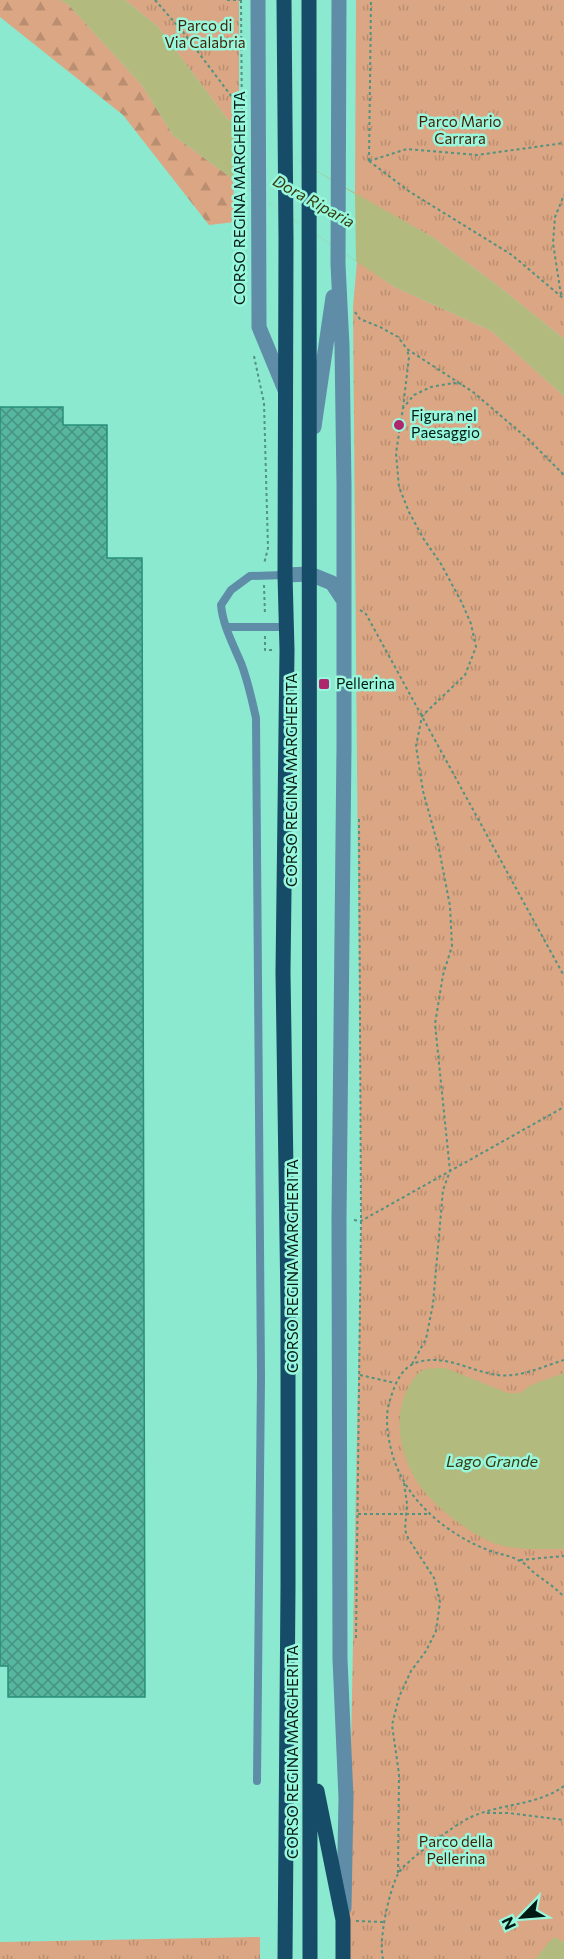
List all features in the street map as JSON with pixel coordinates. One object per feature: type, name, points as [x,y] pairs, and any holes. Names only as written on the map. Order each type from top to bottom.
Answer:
[{"type":"main road","name":"CORSO REGINA MARGHERITA","points":[[284,0],[286,627],[283,972],[288,1364],[288,1767],[285,1959]]},
{"type":"main road","name":"CORSO REGINA MARGHERITA","points":[[309,0],[311,250],[309,458],[310,1959]]},
{"type":"main road","points":[[311,1767],[324,1816],[343,1920],[343,1959]]},
{"type":"street","name":"CORSO REGINA MARGHERITA","points":[[258,0],[259,327],[285,390]]},
{"type":"street","name":"CORSO REGINA MARGHERITA","points":[[339,0],[338,264],[350,605],[339,1219],[340,1659],[346,1798],[343,1920]]},
{"type":"street","name":"CORSO REGINA MARGHERITA","points":[[309,458],[338,264]]},
{"type":"street","points":[[285,575],[310,574],[332,583],[350,605]]},
{"type":"lane","points":[[257,1781],[261,1365],[256,718],[245,673],[222,619],[221,605],[231,590],[250,576],[285,575]]},
{"type":"lane","points":[[226,627],[286,627]]},
{"type":"path","points":[[155,0],[183,32],[241,109]]},
{"type":"path","points":[[227,0],[241,0],[243,272]]},
{"type":"path","points":[[369,161],[371,0]]},
{"type":"path","points":[[369,161],[407,149],[477,155],[564,143]]},
{"type":"path","points":[[369,161],[410,192],[513,255],[562,297]]},
{"type":"path","points":[[562,297],[553,243],[555,217],[564,195]]},
{"type":"path","points":[[353,307],[360,319],[398,338],[410,357],[396,453],[399,487],[409,512],[462,603],[471,624],[476,647],[465,675],[422,716],[416,746],[423,791],[439,849],[450,906],[452,946],[443,975],[435,1024],[450,1171],[443,1190],[433,1304],[426,1339],[412,1365]]},
{"type":"path","points":[[253,349],[264,403],[268,548],[264,562],[265,650]]},
{"type":"path","points":[[407,350],[473,392],[528,439],[564,474]]},
{"type":"path","points":[[403,408],[414,395],[431,387],[461,384]]},
{"type":"path","points":[[350,605],[366,614],[564,976]]},
{"type":"path","points":[[356,1646],[361,1221],[359,813]]},
{"type":"path","points":[[339,1219],[361,1221],[564,1107]]},
{"type":"path","points":[[564,1360],[518,1375],[499,1375],[454,1362],[419,1361],[407,1367],[395,1383],[387,1409],[388,1437],[393,1461],[404,1483],[430,1514],[458,1535],[488,1550],[520,1560],[554,1585],[564,1597]]},
{"type":"path","points":[[359,1375],[395,1383]]},
{"type":"path","points":[[383,1959],[383,1922],[398,1873],[399,1774],[392,1725],[399,1697],[411,1671],[426,1651],[436,1631],[440,1602],[434,1578],[408,1539],[405,1530],[407,1514],[404,1483]]},
{"type":"path","points":[[341,1515],[430,1514]]},
{"type":"path","points":[[520,1560],[564,1556]]},
{"type":"path","points":[[398,1873],[436,1840],[470,1818],[506,1806],[537,1800],[564,1786]]},
{"type":"path","points":[[484,1814],[508,1813],[564,1820]]},
{"type":"path","points":[[343,1920],[383,1922]]},
{"type":"green space","points":[[0,0],[61,0],[69,5],[142,85],[173,135],[233,179],[235,222],[209,225],[123,115],[0,17]]},
{"type":"green space","name":"Parco di Via Calabria","points":[[125,0],[239,0],[239,125],[228,120],[158,27]]},
{"type":"green space","name":"Parco Mario Carrara","points":[[356,0],[564,0],[564,339],[432,237],[355,194]]},
{"type":"green space","name":"Parco della Pellerina","points":[[357,261],[393,286],[492,331],[564,396],[564,1959],[347,1959],[361,1221],[353,307]]},
{"type":"green space","points":[[260,1937],[260,1959],[0,1959],[0,1942]]},
{"type":"water","name":"Dora Riparia","points":[[61,0],[125,0],[158,27],[228,120],[432,237],[494,283],[564,339],[564,396],[492,331],[393,286],[233,179],[173,135],[142,85],[69,5]]},
{"type":"water","name":"Lago Grande","points":[[445,1368],[508,1393],[520,1393],[531,1385],[564,1373],[564,1549],[518,1548],[491,1542],[469,1530],[446,1513],[418,1483],[407,1463],[401,1440],[402,1406],[405,1394],[418,1373],[426,1369]]},
{"type":"water","points":[[555,1937],[564,1942],[564,1959],[535,1959],[549,1942]]},
{"type":"pier","points":[[239,125],[355,194],[356,261],[233,179]]},
{"type":"building","points":[[0,407],[63,407],[63,425],[107,425],[107,558],[142,558],[145,1697],[8,1697],[8,1666],[0,1666]]},
{"type":"place","name":"Figura nel Paesaggio","points":[[399,425]]},
{"type":"place","name":"Pellerina","points":[[324,684]]}]
